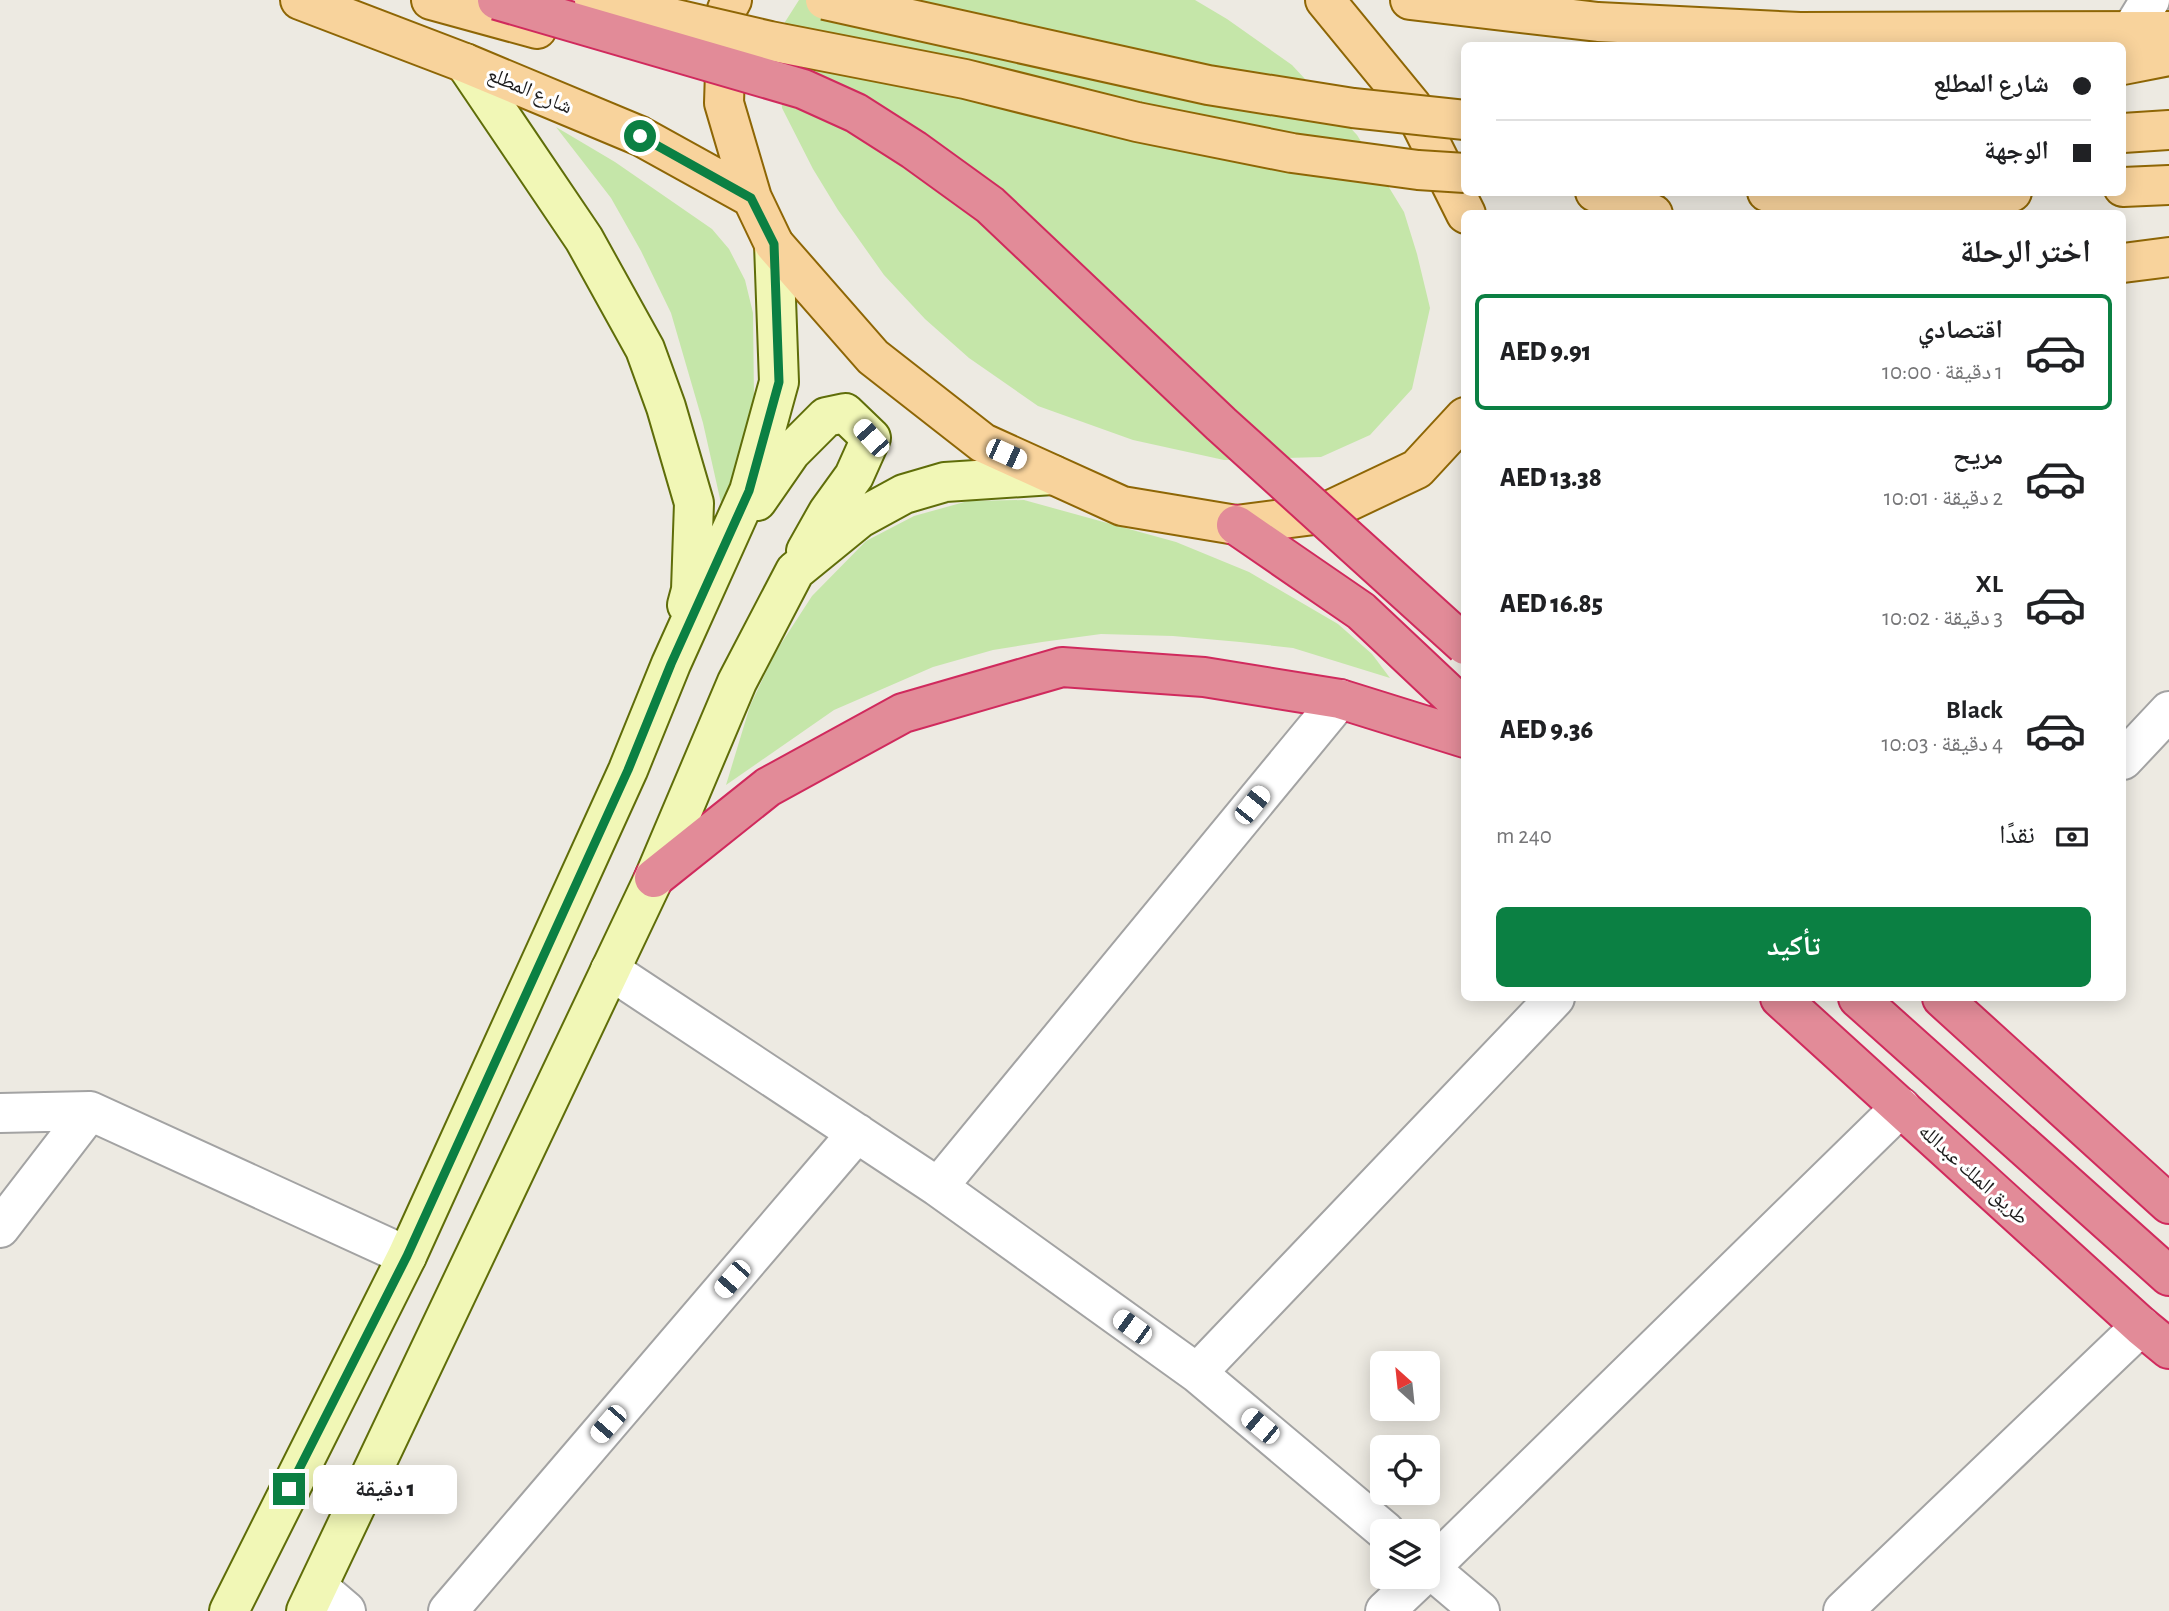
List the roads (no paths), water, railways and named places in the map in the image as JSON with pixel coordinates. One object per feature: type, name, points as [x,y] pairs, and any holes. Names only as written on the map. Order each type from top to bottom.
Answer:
[{"type":"highway","points":[[497,0],[803,89],[856,113],[914,150],[990,205],[1221,424],[1461,641]]},
{"type":"highway","points":[[1236,525],[1361,611],[1461,705]]},
{"type":"highway","points":[[654,878],[768,787],[903,713],[1062,667],[1204,677],[1340,698],[1461,737]]},
{"type":"highway","name":"طريق الملك عبدالله","points":[[1783,1001],[2155,1337]]},
{"type":"highway","points":[[1861,1001],[2169,1276]]},
{"type":"highway","points":[[1945,1001],[2169,1204]]},
{"type":"main road","name":"شارع المطلع","points":[[300,0],[465,63],[640,136],[751,198]]},
{"type":"main road","points":[[431,0],[600,45],[636,46],[665,21],[671,0]]},
{"type":"main road","points":[[594,0],[770,41],[965,79],[1138,122],[1292,153],[1418,170],[1461,173]]},
{"type":"main road","points":[[732,0],[727,9],[724,103],[751,198],[774,244],[873,357],[983,443],[1122,506],[1236,525],[1322,514],[1334,509],[1417,469],[1461,421]]},
{"type":"main road","points":[[825,0],[1208,85],[1353,108],[1461,120]]},
{"type":"main road","points":[[1325,0],[1412,106],[1464,210]]},
{"type":"main road","points":[[1410,0],[1598,22],[1800,32],[2169,31]]},
{"type":"main road","points":[[2135,32],[2169,56]]},
{"type":"main road","points":[[2126,133],[2169,130]]},
{"type":"main road","points":[[2126,187],[2169,185]]},
{"type":"main road","points":[[1606,196],[1642,210]]},
{"type":"main road","points":[[1828,196],[1874,199],[1933,196]]},
{"type":"main road","points":[[2126,237],[2169,238]]},
{"type":"main road","points":[[2126,263],[2169,257]]},
{"type":"street","points":[[1565,0],[1598,22]]},
{"type":"street","points":[[465,63],[584,239],[645,349],[666,407],[694,503],[691,590],[671,664]]},
{"type":"street","points":[[229,1611],[407,1256],[628,770],[671,664],[749,491],[779,382],[774,244]]},
{"type":"street","points":[[323,1603],[654,878],[737,682],[828,512],[855,476],[871,438],[845,413],[826,417],[791,452],[724,549]]},
{"type":"street","points":[[795,571],[860,518],[904,494],[946,482],[1053,475]]},
{"type":"street","points":[[938,1187],[1340,698]]},
{"type":"street","points":[[2126,757],[2169,711]]},
{"type":"street","points":[[610,970],[938,1187],[1197,1373],[1371,1519]]},
{"type":"street","points":[[1197,1373],[1552,1001]]},
{"type":"street","points":[[1440,1558],[1901,1107]]},
{"type":"street","points":[[0,1113],[90,1111],[407,1256]]},
{"type":"street","points":[[0,1228],[90,1111]]},
{"type":"street","points":[[449,1611],[856,1133]]},
{"type":"street","points":[[1843,1611],[2155,1337]]},
{"type":"street","points":[[1440,1581],[1480,1611]]},
{"type":"street","points":[[1385,1611],[1408,1589]]}]
